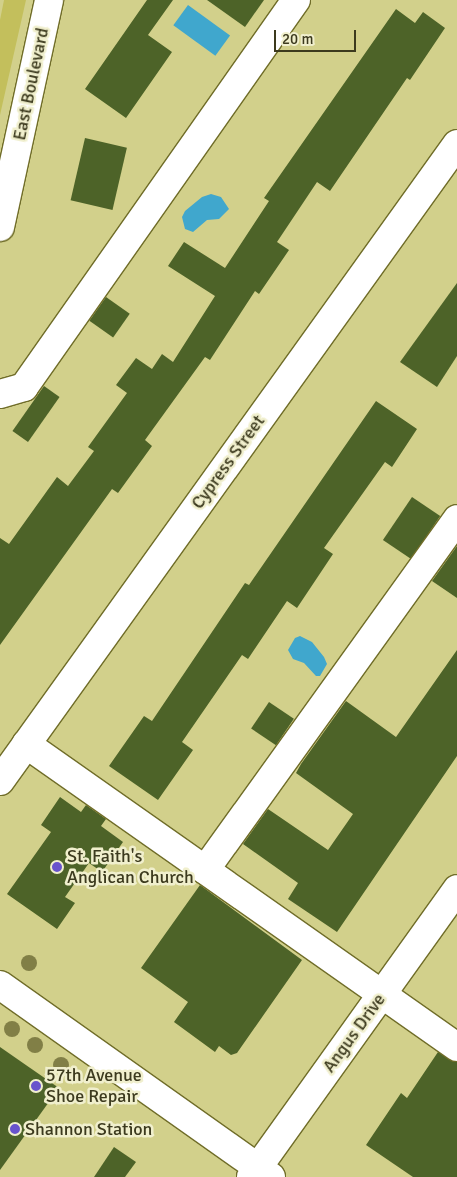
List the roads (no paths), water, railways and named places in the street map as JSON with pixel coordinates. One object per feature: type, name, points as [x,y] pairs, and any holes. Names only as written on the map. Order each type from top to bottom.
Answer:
[{"type":"street","name":"East Boulevard","points":[[0,227],[50,0]]},
{"type":"street","points":[[0,394],[24,387],[296,0]]},
{"type":"street","name":"Cypress Street","points":[[0,781],[457,144]]},
{"type":"street","points":[[205,870],[457,519]]},
{"type":"street","points":[[26,744],[457,1047]]},
{"type":"street","name":"Angus Drive","points":[[260,1174],[382,994],[457,889]]},
{"type":"street","points":[[0,985],[260,1174]]},
{"type":"water","points":[[188,5],[230,36],[215,56],[173,25]]},
{"type":"water","points":[[211,194],[221,197],[229,209],[219,219],[207,220],[193,232],[185,229],[182,217],[185,211],[202,197]]},
{"type":"water","points":[[300,636],[312,642],[324,657],[327,664],[320,676],[316,676],[304,663],[293,659],[288,650],[295,638]]},
{"type":"place","name":"St. Faith's Anglican Church","points":[[57,867]]},
{"type":"place","name":"57th Avenue Shoe Repair","points":[[36,1086]]},
{"type":"place","name":"Shannon Station","points":[[15,1129]]}]
